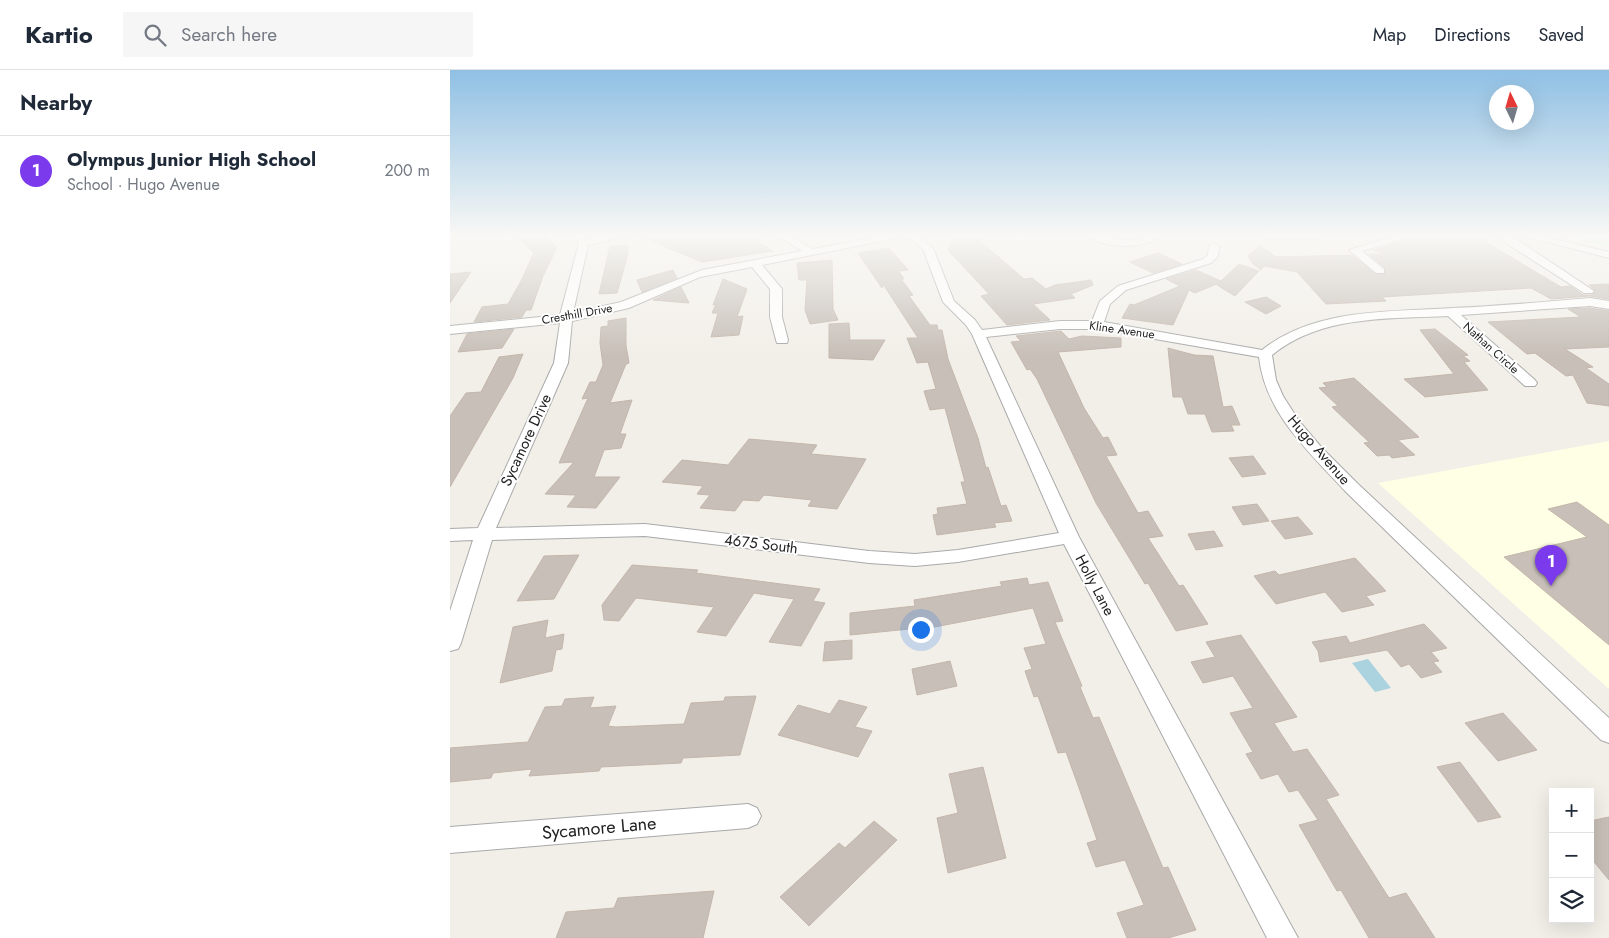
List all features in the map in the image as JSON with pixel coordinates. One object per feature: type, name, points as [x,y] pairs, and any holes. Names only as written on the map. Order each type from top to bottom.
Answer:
[{"type":"street","name":"Sycamore Drive","points":[[450,642],[485,533],[561,363],[565,346],[566,317],[575,276]]},
{"type":"street","name":"Cresthill Drive","points":[[450,330],[566,317],[623,305],[651,296],[693,276]]},
{"type":"street","points":[[765,276],[776,289],[776,317],[782,340]]},
{"type":"street","name":"Holly Lane","points":[[939,276],[949,302],[971,323],[978,334],[1070,537],[1283,938]]},
{"type":"street","points":[[1097,325],[1099,311],[1111,295],[1122,288],[1161,276]]},
{"type":"street","points":[[1564,276],[1588,291]]},
{"type":"street","points":[[1265,354],[1275,344],[1288,336],[1331,323],[1590,302],[1609,305]]},
{"type":"street","name":"Nathan Circle","points":[[1452,312],[1530,383]]},
{"type":"street","name":"Kline Avenue","points":[[978,334],[1060,325],[1097,325],[1265,354]]},
{"type":"street","name":"Hugo Avenue","points":[[1265,354],[1269,379],[1276,394],[1292,422],[1317,452],[1352,488],[1609,733]]},
{"type":"street","name":"4675 South","points":[[450,534],[645,530],[869,557],[915,560],[958,556],[1070,537]]},
{"type":"street","name":"Sycamore Lane","points":[[450,840],[748,816]]},
{"type":"shaded area","points":[[1609,441],[1609,689],[1378,483]]},
{"type":"water","points":[[1368,659],[1391,688],[1375,692],[1352,663]]},
{"type":"building","points":[[450,276],[469,276],[450,303]]},
{"type":"building","points":[[524,276],[543,276],[531,310],[526,310],[522,317],[474,322],[482,307],[508,304]]},
{"type":"building","points":[[603,276],[622,276],[617,293],[599,294]]},
{"type":"building","points":[[653,276],[676,276],[677,278],[642,292],[637,280]]},
{"type":"building","points":[[798,276],[832,276],[833,309],[838,320],[810,324],[805,310],[807,280],[799,280]]},
{"type":"building","points":[[873,276],[902,276],[904,279],[901,279],[913,295],[909,296],[930,325],[937,325],[938,330],[942,330],[948,359],[978,438],[986,468],[988,467],[1001,506],[1006,505],[1012,521],[994,523],[996,527],[937,535],[933,515],[938,514],[937,508],[967,504],[961,482],[965,482],[945,408],[930,410],[924,391],[936,389],[928,362],[917,363],[907,338],[918,338],[883,284],[882,288]]},
{"type":"building","points":[[972,276],[1020,276],[1024,279],[1032,278],[1046,289],[1055,285],[1091,280],[1093,285],[1071,294],[1075,298],[1033,304],[1050,320],[1007,325],[981,296],[989,294]]},
{"type":"building","points":[[1178,276],[1209,276],[1221,281],[1227,276],[1255,276],[1235,296],[1217,285],[1219,283],[1195,293],[1189,290],[1173,325],[1122,318],[1130,304],[1134,305],[1180,286],[1166,279]]},
{"type":"building","points":[[1300,276],[1542,276],[1561,287],[1570,286],[1583,295],[1592,295],[1596,291],[1589,285],[1609,284],[1609,299],[1590,296],[1551,299],[1531,288],[1382,297],[1386,301],[1326,304]]},
{"type":"building","points":[[723,279],[747,289],[737,317],[743,316],[739,335],[711,337],[718,313],[712,313],[716,304],[713,305]]},
{"type":"building","points":[[681,287],[689,303],[653,300]]},
{"type":"building","points":[[1266,297],[1281,306],[1266,314],[1245,302]]},
{"type":"building","points":[[1590,308],[1609,311],[1609,347],[1565,349],[1593,367],[1586,368],[1609,384],[1609,406],[1587,403],[1573,375],[1566,376],[1535,353],[1527,354],[1488,322],[1581,317],[1568,309]]},
{"type":"building","points":[[626,318],[626,345],[629,363],[626,364],[610,403],[632,400],[620,434],[626,434],[621,448],[604,450],[594,477],[620,477],[596,508],[567,507],[576,495],[545,494],[574,462],[559,463],[588,398],[582,399],[590,382],[596,382],[603,365],[600,343],[601,327],[608,326],[608,321]]},
{"type":"building","points":[[849,323],[850,340],[885,340],[873,360],[829,358],[829,324]]},
{"type":"building","points":[[514,329],[502,348],[458,352],[467,334]]},
{"type":"building","points":[[1435,329],[1468,355],[1463,356],[1470,361],[1464,362],[1488,390],[1425,397],[1404,379],[1454,374],[1420,330]]},
{"type":"building","points":[[1061,331],[1069,339],[1082,336],[1121,338],[1121,347],[1058,352],[1084,408],[1103,438],[1108,437],[1117,455],[1106,456],[1138,513],[1148,511],[1163,536],[1148,538],[1179,586],[1183,585],[1208,624],[1176,631],[1148,583],[1145,584],[1096,503],[1037,379],[1030,369],[1027,370],[1011,342],[1021,341],[1016,336]]},
{"type":"building","points":[[1168,348],[1194,355],[1213,356],[1223,407],[1232,406],[1240,425],[1231,425],[1234,431],[1212,432],[1205,414],[1188,414],[1182,397],[1173,397]]},
{"type":"building","points":[[523,354],[513,378],[450,487],[450,416],[466,393],[481,392],[499,357]]},
{"type":"building","points":[[1354,378],[1419,437],[1398,440],[1415,455],[1392,458],[1389,455],[1377,456],[1364,443],[1369,442],[1332,407],[1338,406],[1319,388],[1327,387],[1323,383]]},
{"type":"building","points":[[749,439],[817,445],[811,454],[866,459],[837,509],[808,506],[812,500],[764,495],[759,501],[743,500],[735,511],[700,508],[710,495],[697,494],[703,486],[662,482],[682,460],[728,465]]},
{"type":"building","points":[[1253,456],[1266,474],[1242,477],[1229,458]]},
{"type":"building","points":[[1577,502],[1609,525],[1609,645],[1504,557],[1587,537],[1548,509]]},
{"type":"building","points":[[1257,504],[1269,521],[1243,525],[1232,507]]},
{"type":"building","points":[[1298,517],[1313,534],[1285,539],[1271,521]]},
{"type":"building","points":[[1214,531],[1223,546],[1196,550],[1188,534]]},
{"type":"building","points":[[579,555],[554,599],[517,601],[544,556]]},
{"type":"building","points":[[1355,558],[1386,591],[1366,596],[1374,605],[1342,612],[1325,592],[1276,604],[1254,576],[1275,571],[1279,575]]},
{"type":"building","points":[[632,565],[698,570],[696,573],[820,589],[813,601],[825,603],[801,646],[769,642],[794,599],[754,593],[726,636],[697,632],[714,607],[636,598],[619,621],[604,620],[602,605]]},
{"type":"building","points":[[1027,578],[1029,585],[1048,582],[1063,621],[1055,622],[1082,686],[1080,687],[1093,718],[1099,717],[1163,868],[1168,867],[1196,930],[1168,938],[1127,938],[1117,913],[1144,905],[1125,860],[1096,867],[1087,843],[1097,840],[1079,788],[1066,752],[1058,753],[1038,696],[1034,697],[1025,671],[1032,669],[1024,648],[1046,644],[1033,608],[919,630],[919,628],[850,635],[850,613],[915,606],[914,600],[1002,586],[1000,582]]},
{"type":"building","points":[[548,620],[545,638],[564,634],[562,649],[556,650],[552,671],[500,683],[513,627]]},
{"type":"building","points":[[1424,624],[1447,648],[1431,652],[1439,661],[1433,662],[1442,672],[1421,678],[1409,664],[1401,667],[1387,650],[1320,662],[1318,651],[1312,642],[1346,636],[1350,643]]},
{"type":"building","points":[[1241,635],[1297,717],[1274,723],[1293,752],[1307,749],[1339,795],[1326,799],[1389,898],[1406,893],[1435,938],[1369,938],[1341,890],[1337,891],[1299,825],[1318,820],[1298,790],[1289,792],[1278,774],[1261,779],[1246,754],[1253,752],[1230,713],[1253,708],[1233,676],[1203,683],[1191,662],[1215,657],[1206,642]]},
{"type":"building","points":[[852,640],[852,659],[823,661],[825,642]]},
{"type":"building","points":[[950,661],[957,686],[917,695],[912,669]]},
{"type":"building","points":[[756,696],[740,755],[683,758],[681,763],[601,767],[599,771],[529,776],[532,769],[493,773],[491,778],[450,782],[450,748],[528,742],[545,707],[562,706],[565,699],[594,697],[590,708],[616,706],[608,726],[616,727],[684,724],[691,703],[724,701],[725,697]]},
{"type":"building","points":[[839,700],[867,707],[855,727],[872,731],[858,757],[778,735],[798,705],[830,714]]},
{"type":"building","points":[[1503,713],[1537,750],[1498,761],[1465,723]]},
{"type":"building","points":[[1460,762],[1501,817],[1478,822],[1437,767]]},
{"type":"building","points":[[983,767],[1006,858],[948,873],[937,818],[958,813],[949,774]]},
{"type":"building","points":[[1609,817],[1609,880],[1594,862],[1594,820]]},
{"type":"building","points":[[874,821],[897,840],[809,926],[780,897],[839,843],[845,848]]},
{"type":"building","points":[[714,891],[703,938],[556,938],[566,912],[614,908],[618,898]]},
{"type":"place","name":"Olympus Junior High School","points":[[1551,586]]}]
